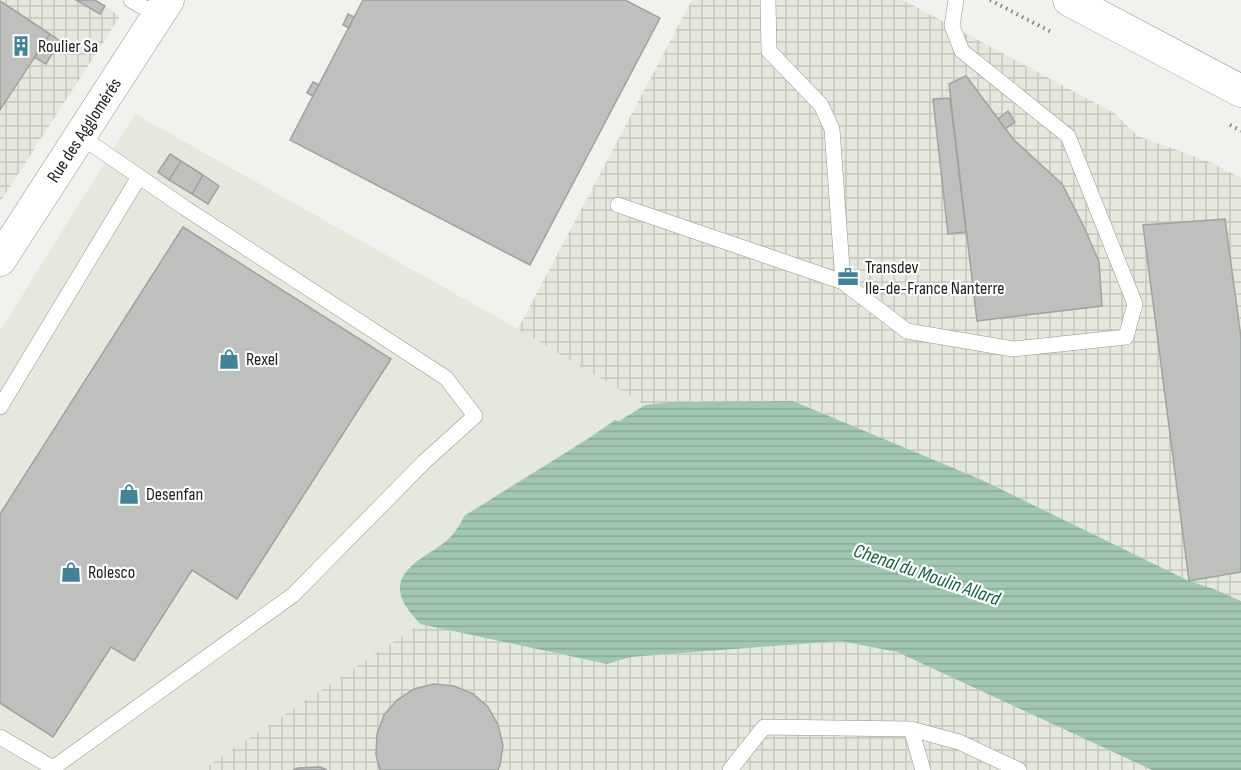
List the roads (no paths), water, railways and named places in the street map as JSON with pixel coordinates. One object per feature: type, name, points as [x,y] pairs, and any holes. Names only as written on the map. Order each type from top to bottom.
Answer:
[{"type":"street","points":[[1069,0],[1241,91]]},
{"type":"street","name":"Rue des Agglomérés","points":[[0,260],[163,8]]},
{"type":"lane","points":[[131,0],[163,8]]},
{"type":"lane","points":[[768,0],[770,51],[821,105],[832,129],[843,282]]},
{"type":"lane","points":[[618,205],[843,282],[907,331],[1013,349],[1126,337],[1136,304],[1068,136],[962,51],[952,26],[956,0]]},
{"type":"lane","points":[[0,736],[52,768],[293,595],[424,462],[475,416],[446,378],[80,136]]},
{"type":"lane","points":[[0,407],[139,177]]},
{"type":"lane","points":[[730,770],[764,727],[911,729],[959,742],[1019,770]]},
{"type":"lane","points":[[911,729],[922,770]]},
{"type":"water","name":"Chenal du Moulin Allard","points":[[793,401],[982,480],[1189,581],[1241,601],[1241,770],[1152,770],[897,652],[840,641],[631,657],[607,664],[420,624],[403,601],[400,591],[404,574],[417,561],[448,539],[464,516],[615,420],[619,421],[645,405],[671,402]]},
{"type":"place","name":"Roulier Sa","points":[[21,46]]},
{"type":"place","name":"Transdev Ile-de-France Nanterre","points":[[848,277]]},
{"type":"place","name":"Rexel","points":[[229,359]]},
{"type":"place","name":"Desenfan","points":[[129,494]]},
{"type":"place","name":"Rolesco","points":[[71,572]]}]
